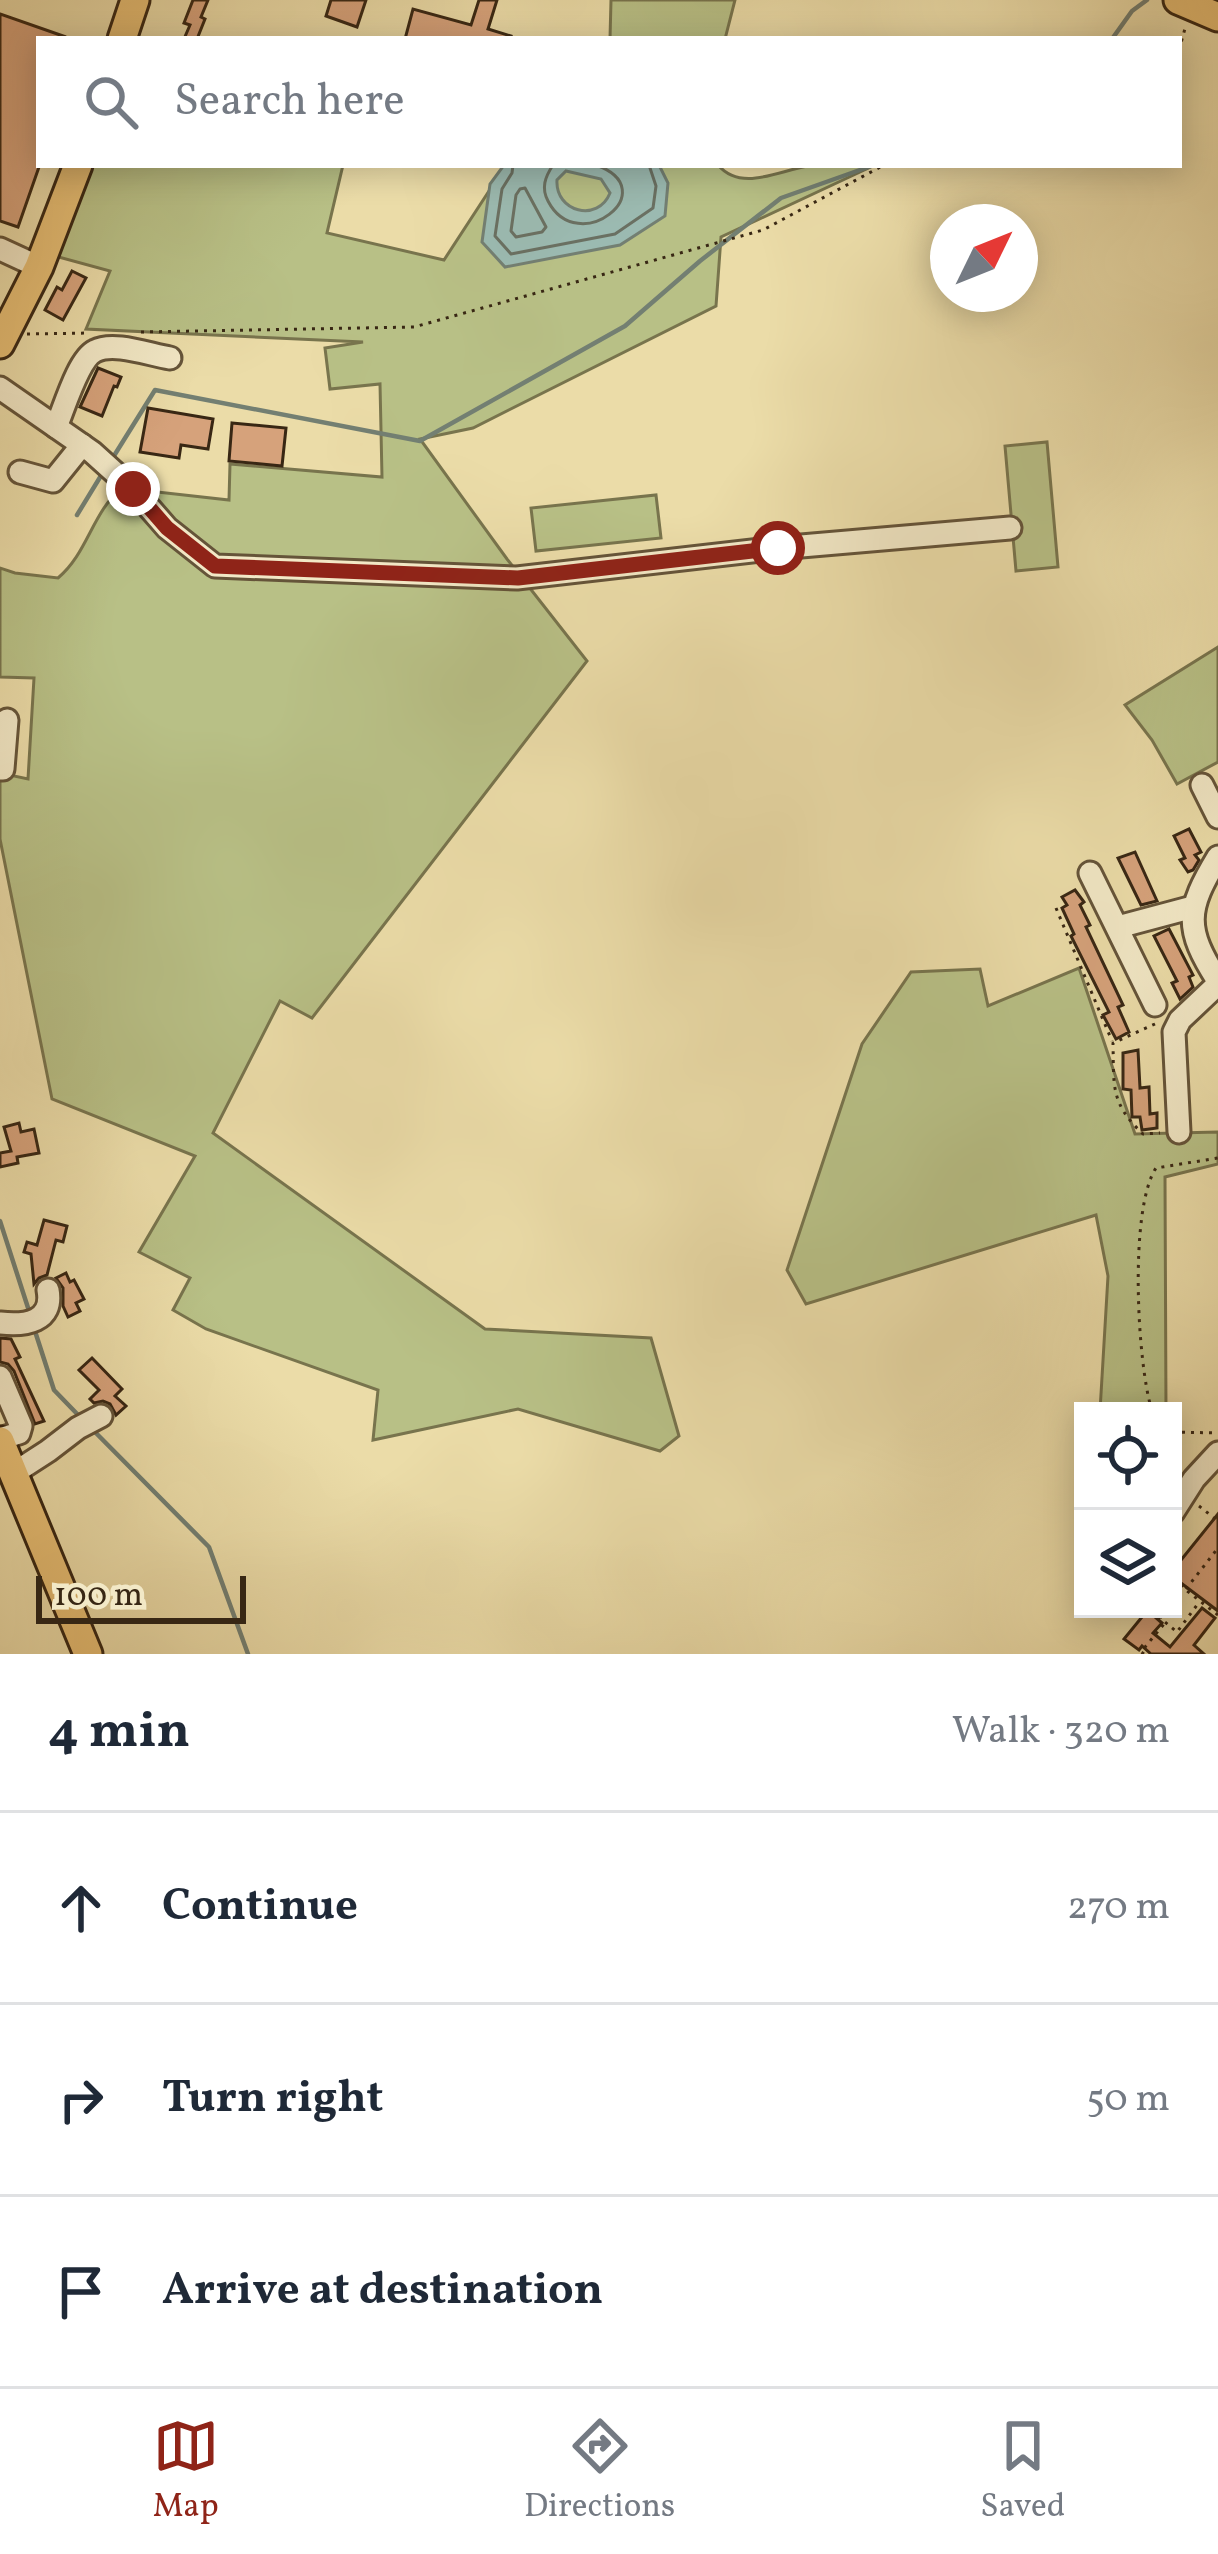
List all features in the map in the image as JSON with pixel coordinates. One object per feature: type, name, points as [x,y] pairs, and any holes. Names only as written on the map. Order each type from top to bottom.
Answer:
[{"type":"main road","points":[[123,36],[135,0]]},
{"type":"main road","points":[[1184,3],[1218,17]]},
{"type":"main road","points":[[3,339],[39,266],[77,168]]},
{"type":"main road","points":[[4,1454],[88,1654]]},
{"type":"street","points":[[0,249],[39,266]]},
{"type":"street","points":[[56,427],[91,353],[114,348],[170,358]]},
{"type":"street","points":[[0,388],[82,445],[133,489],[167,528],[215,566],[518,578],[1010,527]]},
{"type":"street","points":[[20,472],[53,481],[82,445]]},
{"type":"street","points":[[0,769],[7,720]]},
{"type":"street","points":[[1202,785],[1218,817]]},
{"type":"street","points":[[1168,1133],[1174,1033],[1180,1020],[1218,983],[1190,917],[1199,889],[1218,857]]},
{"type":"street","points":[[1090,872],[1155,1005]]},
{"type":"street","points":[[1118,927],[1193,907]]},
{"type":"street","points":[[0,1323],[37,1320],[49,1308],[48,1290]]},
{"type":"street","points":[[0,1377],[22,1426],[4,1454]]},
{"type":"street","points":[[4,1454],[43,1456],[77,1428],[101,1416]]},
{"type":"street","points":[[1182,1498],[1218,1453]]},
{"type":"path","points":[[1180,36],[1184,3]]},
{"type":"path","points":[[142,332],[414,327],[763,230],[878,168]]},
{"type":"path","points":[[3,339],[96,333]]},
{"type":"path","points":[[1056,908],[1113,1042],[1114,1093],[1128,1120],[1144,1134],[1168,1133]]},
{"type":"path","points":[[1113,1042],[1168,1019],[1180,1020]]},
{"type":"path","points":[[1149,1402],[1139,1337],[1142,1212],[1148,1181],[1156,1168],[1218,1159]]},
{"type":"path","points":[[1182,1432],[1218,1433]]},
{"type":"path","points":[[1182,1505],[1218,1521]]},
{"type":"path","points":[[1218,1548],[1184,1589],[1218,1615]]},
{"type":"path","points":[[1160,1618],[1177,1632],[1200,1601]]},
{"type":"path","points":[[1144,1654],[1141,1652],[1165,1622]]},
{"type":"green space","points":[[611,0],[735,0],[726,36],[610,36]]},
{"type":"green space","points":[[77,168],[342,168],[327,233],[444,260],[504,168],[721,168],[738,177],[760,178],[803,168],[869,168],[721,237],[716,306],[473,428],[420,439],[587,661],[312,1018],[280,1001],[213,1133],[485,1329],[651,1338],[679,1436],[660,1451],[518,1409],[373,1440],[378,1390],[206,1329],[173,1310],[190,1278],[139,1252],[195,1156],[52,1099],[0,839],[0,773],[28,779],[34,678],[0,677],[0,568],[58,578],[122,488],[229,500],[230,464],[382,477],[380,384],[330,389],[325,348],[363,342],[86,329],[110,271],[44,253]]},
{"type":"green space","points":[[1047,442],[1058,567],[1016,571],[1005,446]]},
{"type":"green space","points":[[656,495],[661,538],[536,551],[531,508]]},
{"type":"green space","points":[[1218,647],[1218,762],[1177,784],[1125,705]]},
{"type":"green space","points":[[1079,968],[1135,1134],[1218,1132],[1218,1164],[1165,1177],[1166,1402],[1101,1402],[1108,1276],[1096,1215],[806,1304],[787,1270],[862,1044],[911,972],[980,969],[988,1006]]},
{"type":"water","points":[[502,168],[660,168],[668,183],[665,216],[620,245],[505,267],[482,242],[490,184]],"holes":[[[566,171],[601,179],[610,193],[596,208],[578,210],[563,200],[557,180]]]},
{"type":"building","points":[[193,0],[208,0],[198,36],[185,36],[190,25],[184,23]]},
{"type":"building","points":[[331,0],[366,0],[357,27],[326,16]]},
{"type":"building","points":[[479,0],[497,0],[488,29],[511,36],[406,36],[413,9],[471,25]]},
{"type":"building","points":[[0,14],[63,36],[36,36],[39,168],[18,227],[0,221]]},
{"type":"building","points":[[72,271],[86,278],[63,320],[45,310]]},
{"type":"building","points":[[98,368],[121,377],[102,416],[80,407]]},
{"type":"building","points":[[148,408],[213,419],[208,449],[181,445],[179,458],[140,452]]},
{"type":"building","points":[[232,423],[286,428],[282,466],[229,461]]},
{"type":"building","points":[[1189,829],[1201,852],[1188,872],[1174,836]]},
{"type":"building","points":[[1135,852],[1157,901],[1141,905],[1118,858]]},
{"type":"building","points":[[1075,890],[1084,902],[1080,905],[1090,925],[1086,927],[1123,1005],[1118,1007],[1129,1032],[1116,1039],[1103,1015],[1109,1012],[1062,908],[1067,905],[1062,897]]},
{"type":"building","points":[[1169,929],[1193,975],[1189,977],[1193,987],[1180,999],[1172,983],[1177,981],[1154,936]]},
{"type":"building","points":[[1138,1050],[1140,1088],[1149,1087],[1150,1114],[1157,1113],[1157,1128],[1142,1130],[1140,1117],[1132,1117],[1131,1090],[1123,1089],[1123,1053]]},
{"type":"building","points":[[19,1123],[21,1132],[34,1129],[39,1153],[17,1157],[18,1163],[0,1167],[0,1153],[11,1151],[4,1127]]},
{"type":"building","points":[[44,1220],[67,1226],[63,1242],[56,1240],[47,1275],[34,1284],[31,1254],[24,1252],[27,1242],[37,1245]]},
{"type":"building","points":[[66,1273],[84,1299],[76,1303],[80,1311],[68,1317],[63,1288],[56,1278]]},
{"type":"building","points":[[0,1338],[11,1339],[20,1357],[15,1359],[44,1421],[35,1424],[14,1371],[0,1362]]},
{"type":"building","points":[[92,1358],[122,1389],[115,1396],[126,1406],[116,1415],[110,1404],[90,1399],[99,1390],[79,1370]]},
{"type":"building","points":[[1218,1514],[1218,1611],[1182,1584],[1182,1559]]},
{"type":"building","points":[[1202,1608],[1215,1618],[1194,1645],[1204,1654],[1151,1654],[1124,1639],[1141,1618],[1156,1618],[1162,1623],[1153,1633],[1170,1647]]},
{"type":"waterway","points":[[1114,36],[1132,11],[1147,0]]},
{"type":"waterway","points":[[112,459],[155,390],[420,441],[625,326],[781,198],[866,168]]},
{"type":"waterway","points":[[77,515],[102,474]]},
{"type":"waterway","points":[[0,1221],[30,1314]]},
{"type":"waterway","points":[[33,1325],[54,1390],[82,1419]]},
{"type":"waterway","points":[[90,1427],[209,1547],[248,1654]]},
{"type":"route","points":[[133,489],[167,528],[215,566],[518,578],[778,548]]}]
